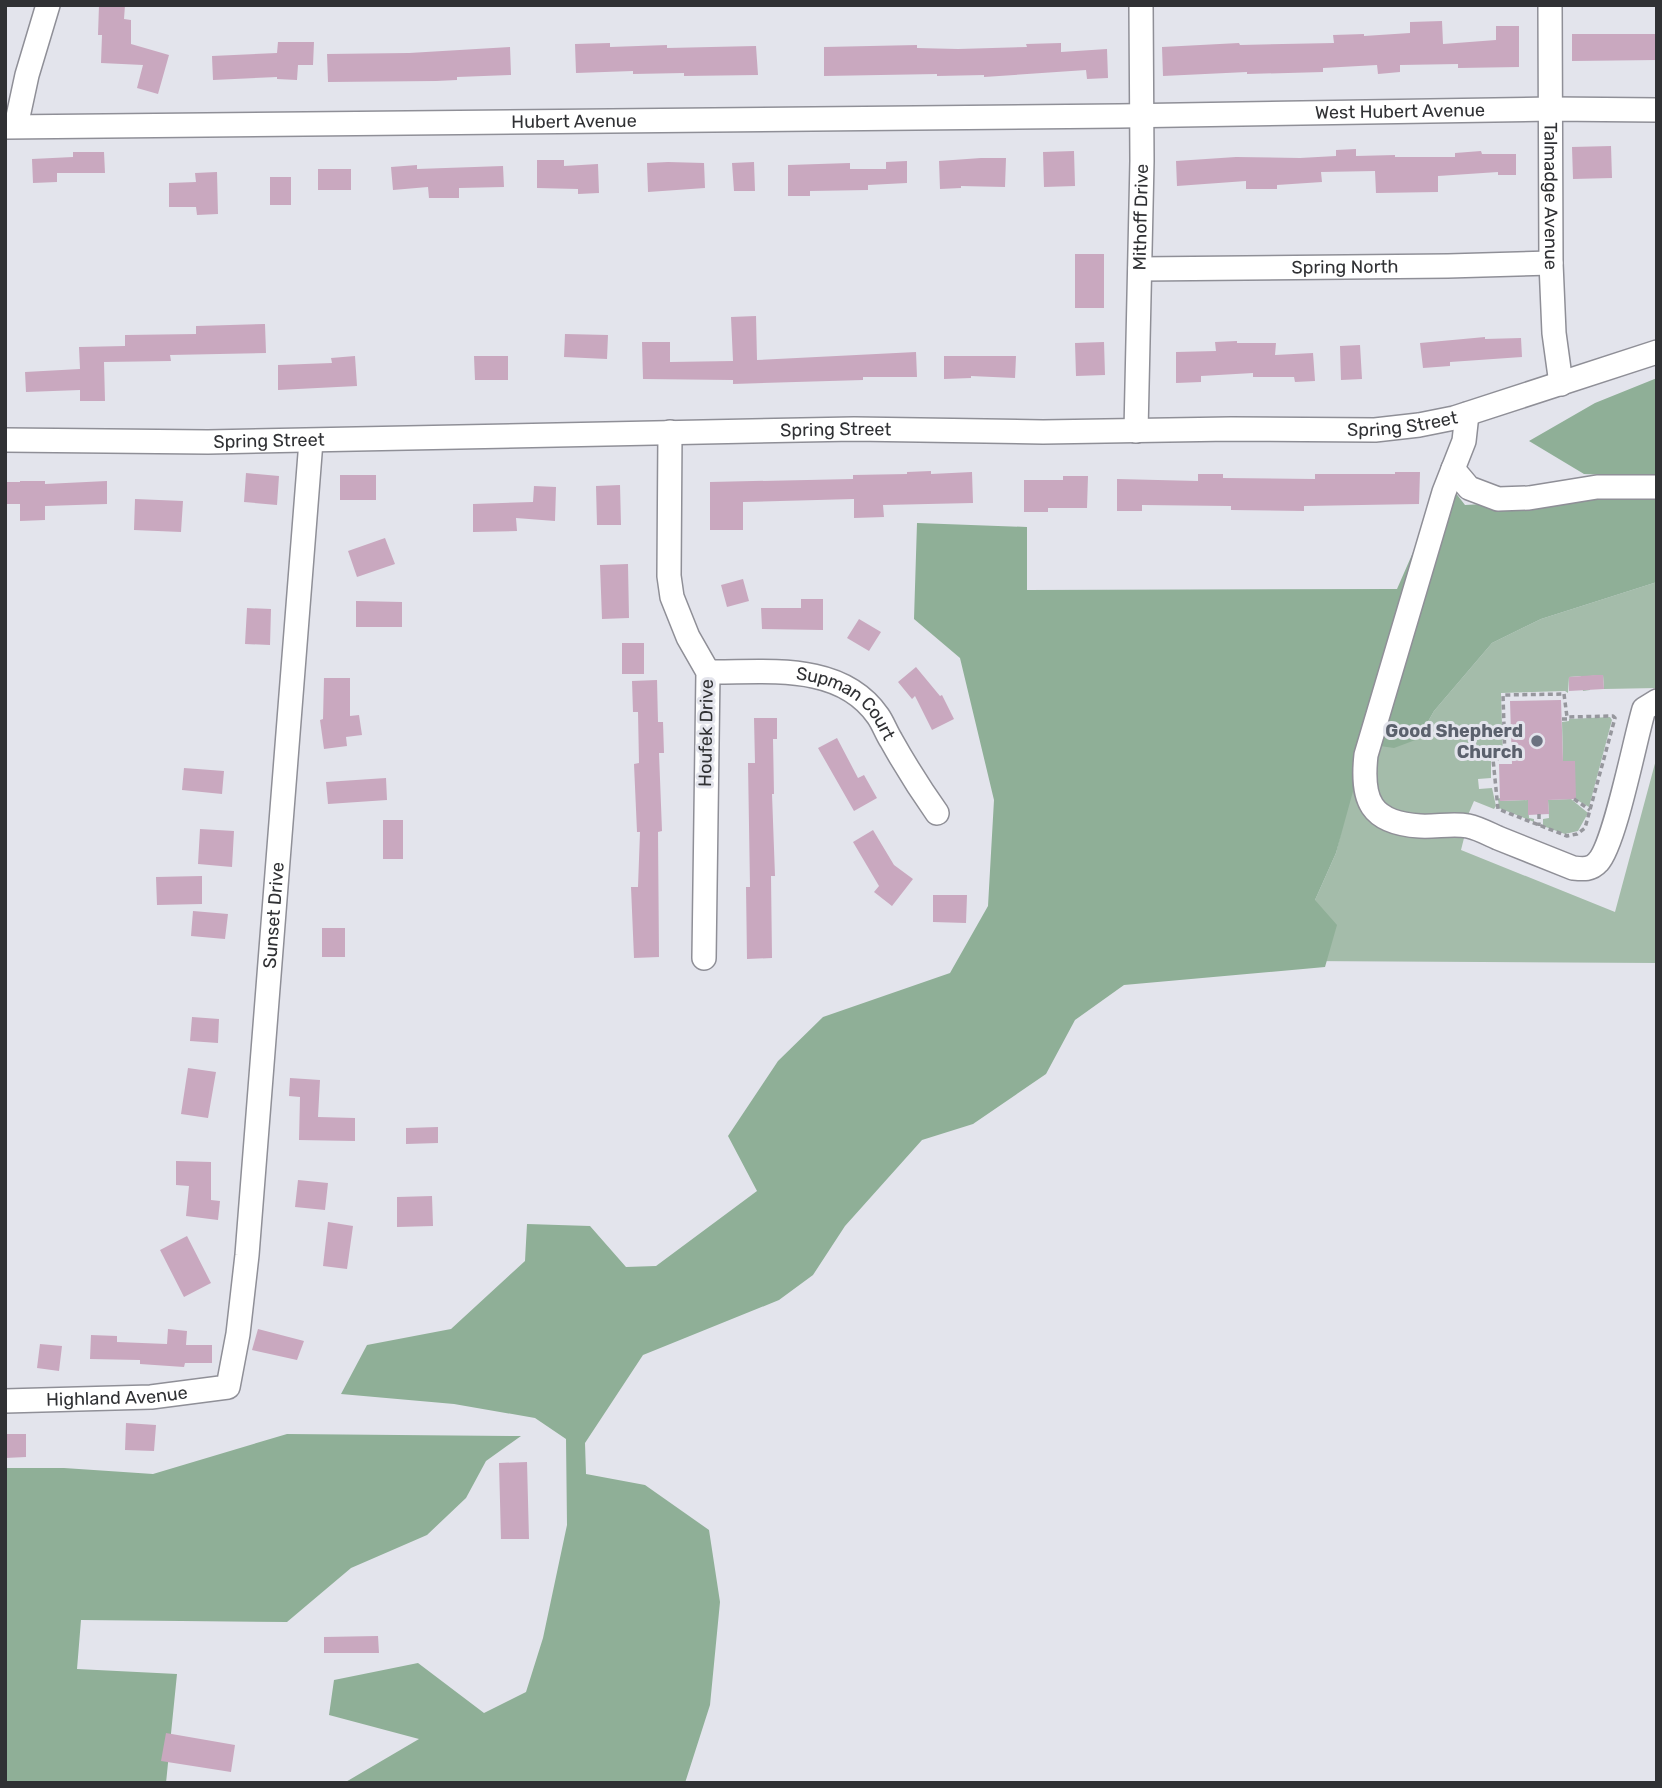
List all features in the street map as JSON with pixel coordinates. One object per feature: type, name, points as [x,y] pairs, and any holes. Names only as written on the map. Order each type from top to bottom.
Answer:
[{"type":"street","points":[[10,127],[48,5]]},
{"type":"street","name":"Mithoff Drive","points":[[1136,431],[1142,115],[1141,5]]},
{"type":"street","name":"Talmadge Avenue","points":[[1550,5],[1551,262],[1554,332],[1561,384]]},
{"type":"street","name":"West Hubert Avenue","points":[[1142,115],[1657,110]]},
{"type":"street","name":"Hubert Avenue","points":[[10,127],[1142,115]]},
{"type":"street","name":"Spring North","points":[[1140,269],[1448,266],[1551,262]]},
{"type":"street","name":"Spring Street","points":[[5,440],[311,441],[854,429],[1375,430],[1419,425],[1467,414],[1657,352]]},
{"type":"street","points":[[1467,414],[1464,441],[1444,492],[1366,755],[1364,780],[1366,794],[1372,806],[1384,818],[1403,824],[1468,826],[1573,868],[1585,870],[1596,865],[1603,856],[1644,709],[1657,701]]},
{"type":"street","name":"Houfek Drive","points":[[670,432],[669,576],[672,597],[688,636],[708,672],[704,958]]},
{"type":"street","name":"Sunset Drive","points":[[229,1387],[247,1255],[311,441]]},
{"type":"street","points":[[1453,469],[1469,488],[1498,499],[1529,498],[1597,487],[1657,487]]},
{"type":"street","name":"Supman Court","points":[[708,672],[800,674],[821,677],[849,689],[863,699],[878,716],[917,785],[937,813]]},
{"type":"street","name":"Highland Avenue","points":[[5,1401],[151,1397],[229,1387]]},
{"type":"path","points":[[1562,719],[1615,718],[1584,828],[1577,834],[1567,836],[1498,809],[1493,759],[1505,758],[1503,695],[1564,694],[1567,717]]},
{"type":"path","points":[[1574,799],[1590,810]]},
{"type":"green space","points":[[1657,378],[1657,477],[1584,474],[1529,441],[1595,403]]},
{"type":"green space","points":[[1445,479],[1465,505],[1657,495],[1657,582],[1541,619],[1492,643],[1434,711],[1418,739],[1394,748],[1366,744],[1336,853],[1315,900],[1337,925],[1325,967],[1124,985],[1075,1020],[1046,1074],[973,1124],[922,1140],[845,1226],[813,1275],[779,1300],[643,1355],[585,1443],[586,1474],[645,1485],[709,1530],[720,1602],[710,1705],[685,1783],[344,1783],[419,1739],[329,1715],[334,1680],[418,1663],[484,1713],[526,1692],[543,1638],[567,1525],[566,1439],[535,1418],[454,1404],[341,1394],[367,1345],[451,1329],[525,1261],[527,1224],[590,1226],[626,1267],[656,1266],[757,1191],[728,1136],[778,1061],[823,1017],[950,973],[988,906],[994,800],[960,658],[914,619],[917,523],[1027,527],[1027,590],[1397,589]]},
{"type":"green space","points":[[1657,582],[1657,688],[1604,689],[1603,675],[1590,676],[1590,690],[1583,691],[1581,676],[1569,677],[1568,693],[1501,693],[1503,756],[1491,757],[1491,778],[1478,779],[1479,789],[1492,788],[1496,806],[1494,809],[1474,801],[1468,815],[1412,820],[1379,803],[1370,774],[1375,745],[1418,739],[1434,711],[1492,643],[1541,619]]},
{"type":"green space","points":[[1610,717],[1612,720],[1589,807],[1575,799],[1575,761],[1563,761],[1562,722],[1569,719]]},
{"type":"green space","points":[[1657,756],[1657,963],[1302,961],[1315,900],[1336,853],[1352,787],[1366,807],[1461,835],[1464,838],[1461,850],[1615,912]]},
{"type":"green space","points":[[1500,798],[1500,801],[1528,800],[1529,818],[1534,819],[1534,822],[1499,808]]},
{"type":"green space","points":[[1571,799],[1588,813],[1578,831],[1565,834],[1543,826],[1543,819],[1549,818],[1548,800]]},
{"type":"green space","points":[[287,1434],[521,1436],[486,1461],[466,1498],[427,1535],[351,1568],[287,1622],[81,1620],[77,1669],[177,1674],[166,1783],[5,1783],[5,1468],[64,1468],[153,1474]]},
{"type":"building","points":[[99,5],[125,5],[124,19],[131,20],[131,44],[169,55],[158,94],[137,88],[143,65],[101,63]]},
{"type":"building","points":[[1442,21],[1443,44],[1496,40],[1496,26],[1519,26],[1519,67],[1400,65],[1400,72],[1378,74],[1377,65],[1323,68],[1323,72],[1163,76],[1162,47],[1239,43],[1334,43],[1333,35],[1410,33],[1410,22]]},
{"type":"building","points":[[1572,34],[1657,34],[1657,60],[1572,61]]},
{"type":"building","points":[[278,42],[314,42],[313,65],[298,65],[297,80],[277,77],[213,80],[212,56],[277,53]]},
{"type":"building","points":[[610,43],[610,47],[756,46],[758,75],[684,76],[684,73],[633,74],[633,71],[576,73],[575,44]]},
{"type":"building","points":[[1061,43],[1061,52],[1107,49],[1108,78],[1087,79],[1086,70],[984,77],[937,74],[824,76],[824,47],[917,45],[917,48],[958,49]]},
{"type":"building","points":[[510,47],[511,75],[457,77],[457,80],[436,81],[328,82],[327,54],[409,53]]},
{"type":"building","points":[[1611,146],[1612,178],[1573,179],[1572,147]]},
{"type":"building","points":[[1356,149],[1356,156],[1455,157],[1455,153],[1481,151],[1482,154],[1516,154],[1516,175],[1498,175],[1498,172],[1438,176],[1438,192],[1376,193],[1375,171],[1321,172],[1322,182],[1277,185],[1277,189],[1246,189],[1246,181],[1177,186],[1176,161],[1236,157],[1336,156],[1336,150]]},
{"type":"building","points":[[1074,151],[1075,186],[1044,187],[1043,152]]},
{"type":"building","points":[[73,152],[104,152],[105,173],[57,173],[57,182],[33,183],[32,159],[73,157]]},
{"type":"building","points":[[1006,158],[1005,187],[961,186],[940,189],[939,161]]},
{"type":"building","points":[[537,160],[564,160],[564,166],[598,164],[599,193],[578,194],[578,189],[537,188]]},
{"type":"building","points":[[907,161],[907,183],[868,185],[868,190],[810,191],[810,196],[788,196],[788,165],[850,163],[850,169],[886,169],[886,162]]},
{"type":"building","points":[[754,162],[755,191],[734,191],[732,163]]},
{"type":"building","points":[[647,163],[704,163],[705,188],[648,192]]},
{"type":"building","points":[[417,165],[417,169],[503,166],[504,187],[459,188],[459,198],[429,198],[428,187],[393,190],[391,167]]},
{"type":"building","points":[[318,169],[351,169],[351,190],[318,190]]},
{"type":"building","points":[[217,172],[218,214],[197,215],[196,207],[169,207],[169,183],[196,182],[195,173]]},
{"type":"building","points":[[270,177],[291,177],[291,205],[270,205]]},
{"type":"building","points":[[1075,254],[1104,254],[1104,308],[1075,308]]},
{"type":"building","points":[[756,316],[757,360],[916,352],[917,377],[733,384],[733,380],[643,379],[642,342],[670,342],[670,362],[733,361],[731,317]]},
{"type":"building","points":[[265,324],[266,353],[170,355],[171,361],[104,362],[105,401],[80,401],[80,390],[26,392],[25,372],[80,369],[79,347],[125,346],[125,335],[196,334],[196,326]]},
{"type":"building","points":[[565,334],[608,335],[607,359],[564,357]]},
{"type":"building","points":[[1485,337],[1521,338],[1522,357],[1450,362],[1450,366],[1423,368],[1420,343]]},
{"type":"building","points":[[1104,342],[1105,375],[1076,376],[1075,343]]},
{"type":"building","points":[[1215,342],[1276,343],[1275,355],[1313,353],[1315,381],[1295,382],[1294,377],[1253,377],[1253,373],[1201,376],[1201,382],[1176,383],[1176,352],[1216,351]]},
{"type":"building","points":[[1360,345],[1362,379],[1341,380],[1340,346]]},
{"type":"building","points":[[355,356],[357,386],[278,390],[278,365],[332,363],[331,358]]},
{"type":"building","points":[[474,356],[508,356],[508,380],[475,380]]},
{"type":"building","points":[[944,356],[1016,356],[1015,378],[971,376],[944,379]]},
{"type":"building","points":[[931,471],[931,474],[972,472],[973,503],[883,505],[884,517],[854,518],[854,499],[743,502],[743,530],[710,530],[710,482],[853,479],[853,475]]},
{"type":"building","points":[[1420,472],[1419,504],[1304,506],[1304,511],[1231,510],[1231,506],[1142,505],[1142,511],[1117,511],[1117,479],[1198,481],[1198,474],[1223,474],[1223,478],[1315,479],[1315,474]]},
{"type":"building","points":[[246,473],[279,476],[277,505],[244,502]]},
{"type":"building","points":[[340,475],[376,475],[376,500],[340,500]]},
{"type":"building","points":[[1063,476],[1088,476],[1087,508],[1048,508],[1048,512],[1024,512],[1024,480],[1063,480]]},
{"type":"building","points":[[45,481],[45,484],[107,481],[107,504],[45,506],[45,520],[20,521],[20,504],[5,504],[5,482]]},
{"type":"building","points":[[620,485],[621,525],[597,525],[596,486]]},
{"type":"building","points":[[534,486],[556,487],[555,521],[516,518],[517,531],[473,532],[473,504],[533,502]]},
{"type":"building","points":[[135,499],[183,501],[181,532],[134,530]]},
{"type":"building","points":[[385,538],[395,564],[357,577],[348,551]]},
{"type":"building","points":[[628,564],[629,618],[602,619],[600,565]]},
{"type":"building","points":[[743,579],[749,601],[727,607],[721,585]]},
{"type":"building","points":[[801,599],[823,599],[823,630],[762,629],[761,608],[801,608]]},
{"type":"building","points":[[356,601],[402,602],[402,627],[356,627]]},
{"type":"building","points":[[247,608],[271,609],[270,645],[245,644]]},
{"type":"building","points":[[859,619],[881,632],[869,651],[847,638]]},
{"type":"building","points":[[622,643],[644,643],[644,674],[622,674]]},
{"type":"building","points":[[916,667],[940,696],[942,695],[954,719],[932,730],[915,696],[912,699],[898,682]]},
{"type":"building","points":[[1603,675],[1604,689],[1569,691],[1569,677]]},
{"type":"building","points":[[324,678],[350,678],[350,716],[359,715],[362,735],[346,737],[347,746],[324,749],[320,720],[323,719]]},
{"type":"building","points":[[657,680],[658,722],[663,722],[664,753],[659,753],[662,831],[658,832],[659,957],[634,958],[631,887],[638,887],[640,832],[637,832],[634,764],[639,763],[638,712],[633,712],[632,681]]},
{"type":"building","name":"Good Shepherd Church","points":[[1561,700],[1563,761],[1575,761],[1576,799],[1548,800],[1549,814],[1528,815],[1528,800],[1500,801],[1499,764],[1512,764],[1510,701]]},
{"type":"building","points":[[754,718],[777,718],[777,739],[773,739],[772,794],[775,876],[771,876],[772,958],[747,959],[746,887],[750,887],[748,763],[755,763]]},
{"type":"building","points":[[837,738],[858,778],[864,775],[877,798],[854,811],[818,748]]},
{"type":"building","points":[[184,768],[224,771],[222,794],[182,790]]},
{"type":"building","points":[[386,778],[387,800],[328,804],[326,782]]},
{"type":"building","points":[[383,820],[403,820],[403,859],[383,859]]},
{"type":"building","points":[[200,829],[234,831],[232,867],[198,864]]},
{"type":"building","points":[[873,830],[894,865],[913,879],[892,906],[874,892],[879,886],[853,842]]},
{"type":"building","points":[[202,876],[202,904],[157,905],[156,877]]},
{"type":"building","points":[[933,895],[967,895],[966,923],[933,922]]},
{"type":"building","points":[[193,911],[228,914],[225,939],[191,936]]},
{"type":"building","points":[[322,928],[345,928],[345,957],[322,957]]},
{"type":"building","points":[[192,1017],[219,1019],[218,1043],[190,1041]]},
{"type":"building","points":[[188,1068],[216,1072],[208,1118],[181,1114]]},
{"type":"building","points":[[290,1078],[320,1080],[318,1117],[355,1118],[355,1141],[299,1140],[300,1097],[289,1096]]},
{"type":"building","points":[[438,1127],[438,1143],[406,1144],[406,1128]]},
{"type":"building","points":[[176,1161],[211,1162],[211,1200],[220,1201],[218,1220],[186,1216],[189,1186],[176,1185]]},
{"type":"building","points":[[298,1180],[328,1183],[325,1210],[295,1207]]},
{"type":"building","points":[[432,1196],[433,1226],[397,1227],[397,1197]]},
{"type":"building","points":[[328,1222],[353,1226],[347,1269],[323,1266]]},
{"type":"building","points":[[187,1236],[211,1283],[184,1297],[160,1250]]},
{"type":"building","points":[[168,1329],[187,1331],[186,1345],[212,1345],[212,1363],[185,1363],[184,1367],[140,1364],[140,1360],[90,1359],[91,1335],[117,1336],[117,1342],[167,1344]]},
{"type":"building","points":[[258,1329],[304,1341],[297,1360],[252,1350]]},
{"type":"building","points":[[40,1344],[62,1346],[59,1371],[37,1368]]},
{"type":"building","points":[[126,1423],[156,1425],[154,1451],[125,1450]]},
{"type":"building","points":[[5,1434],[26,1434],[26,1457],[5,1458]]},
{"type":"building","points":[[527,1462],[529,1539],[501,1539],[499,1463]]},
{"type":"building","points":[[378,1636],[379,1653],[324,1653],[324,1637]]},
{"type":"building","points":[[166,1733],[235,1745],[231,1772],[161,1761]]},
{"type":"place","name":"Good Shepherd Church","points":[[1537,741]]}]
